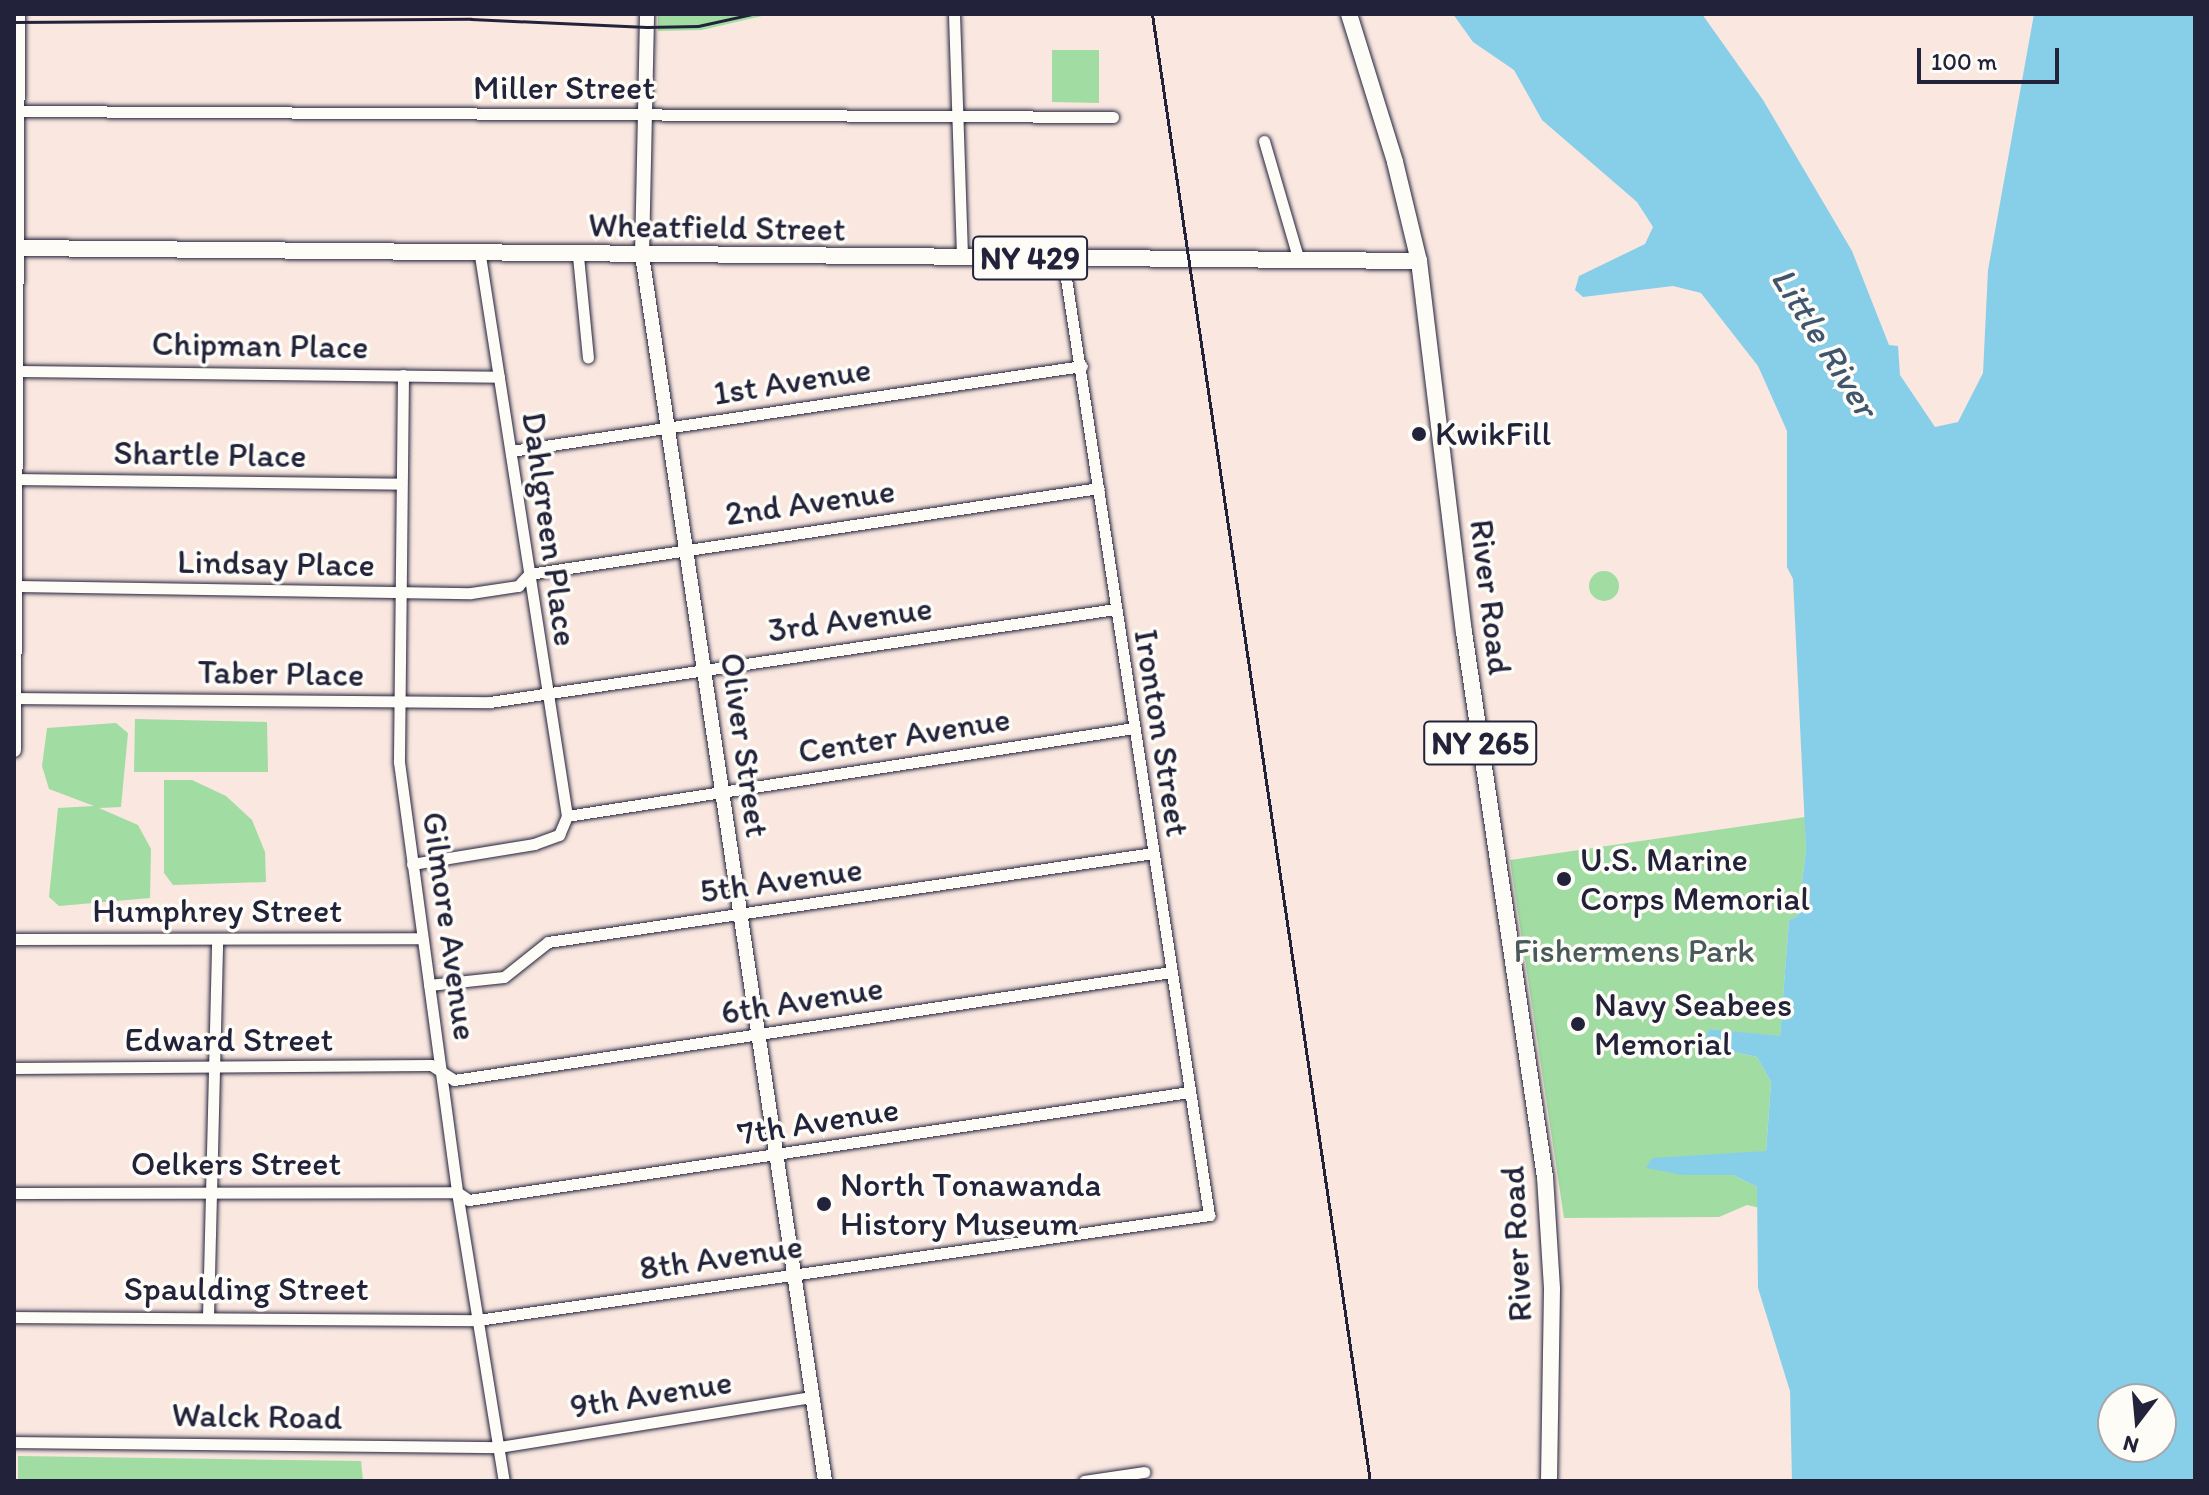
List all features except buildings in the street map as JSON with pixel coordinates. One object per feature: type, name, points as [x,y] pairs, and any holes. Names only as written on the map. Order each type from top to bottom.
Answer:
[{"type":"main road","points":[[14,750],[19,479],[16,248],[18,14]]},
{"type":"main road","name":"Oliver Street","points":[[647,14],[642,255],[825,1481]]},
{"type":"main road","name":"River Road","points":[[1349,14],[1395,162],[1419,261],[1464,632],[1545,1177],[1552,1284],[1549,1481]]},
{"type":"main road","name":"Wheatfield Street","points":[[16,248],[479,249],[578,256],[1419,261]]},
{"type":"street","points":[[954,14],[962,258]]},
{"type":"street","name":"Miller Street","points":[[17,112],[1113,117]]},
{"type":"street","points":[[1264,141],[1299,261]]},
{"type":"street","name":"Dahlgreen Place","points":[[479,249],[567,816]]},
{"type":"street","points":[[578,256],[588,358]]},
{"type":"street","name":"Ironton Street","points":[[1063,259],[1082,366],[1115,609],[1209,1215]]},
{"type":"street","name":"1st Avenue","points":[[511,451],[1082,366]]},
{"type":"street","name":"Chipman Place","points":[[17,374],[499,377]]},
{"type":"street","name":"Gilmore Avenue","points":[[403,375],[398,703],[412,864],[457,1192],[504,1481]]},
{"type":"street","name":"Shartle Place","points":[[19,479],[401,484]]},
{"type":"street","name":"2nd Avenue","points":[[529,574],[685,548],[1099,488]]},
{"type":"street","name":"Lindsay Place","points":[[17,586],[471,593],[518,586],[529,574]]},
{"type":"street","name":"3rd Avenue","points":[[546,694],[1115,609]]},
{"type":"street","name":"Taber Place","points":[[15,698],[398,703],[490,702],[546,694]]},
{"type":"street","name":"Center Avenue","points":[[567,816],[1134,728]]},
{"type":"street","points":[[412,864],[534,844],[559,835],[567,816]]},
{"type":"street","name":"5th Avenue","points":[[429,985],[504,977],[548,942],[1153,853]]},
{"type":"street","name":"Humphrey Street","points":[[14,939],[420,938]]},
{"type":"street","points":[[208,1316],[217,940]]},
{"type":"street","name":"6th Avenue","points":[[442,1074],[454,1080],[1171,972]]},
{"type":"street","name":"Edward Street","points":[[14,1068],[213,1069],[431,1065],[442,1074]]},
{"type":"street","name":"7th Avenue","points":[[457,1192],[469,1200],[1189,1092]]},
{"type":"street","name":"Oelkers Street","points":[[14,1193],[457,1192]]},
{"type":"street","name":"8th Avenue","points":[[478,1320],[1209,1215]]},
{"type":"street","name":"Spaulding Street","points":[[14,1317],[478,1320]]},
{"type":"street","name":"9th Avenue","points":[[499,1447],[812,1397]]},
{"type":"street","name":"Walck Road","points":[[14,1442],[499,1447]]},
{"type":"street","points":[[1084,1481],[1144,1472]]},
{"type":"green space","points":[[658,14],[771,14],[702,30],[658,31]]},
{"type":"green space","points":[[1052,50],[1099,50],[1099,103],[1052,102]]},
{"type":"green space","points":[[1604,571],[1610,572],[1618,580],[1618,592],[1610,600],[1604,601],[1598,600],[1590,592],[1589,586],[1590,580],[1598,572]]},
{"type":"green space","points":[[135,719],[267,722],[268,772],[134,772]]},
{"type":"green space","points":[[116,723],[128,733],[121,807],[99,808],[138,825],[151,849],[150,898],[59,906],[49,897],[58,808],[94,806],[49,789],[42,766],[47,728]]},
{"type":"green space","points":[[164,780],[192,780],[226,796],[252,820],[265,852],[266,882],[173,885],[164,873]]},
{"type":"green space","name":"Fishermens Park","points":[[1805,817],[1806,850],[1798,916],[1789,920],[1780,1037],[1709,1029],[1704,1045],[1757,1057],[1771,1082],[1766,1151],[1683,1175],[1733,1175],[1757,1187],[1760,1208],[1747,1205],[1719,1217],[1564,1218],[1510,860]]},
{"type":"green space","points":[[18,1456],[361,1461],[363,1481],[18,1481]]},
{"type":"water","name":"Little River","points":[[1453,14],[1702,14],[1763,100],[1852,251],[1889,345],[1898,346],[1900,375],[1935,427],[1958,422],[1983,373],[1988,270],[2034,14],[2195,14],[2195,1481],[1792,1481],[1790,1391],[1758,1288],[1757,1187],[1733,1175],[1683,1175],[1646,1168],[1652,1158],[1766,1151],[1771,1082],[1757,1057],[1703,1045],[1709,1029],[1780,1036],[1789,920],[1798,916],[1806,850],[1793,579],[1787,567],[1787,431],[1758,366],[1701,293],[1673,286],[1583,297],[1575,290],[1579,276],[1645,244],[1653,227],[1637,202],[1542,120],[1514,70],[1473,42]]},
{"type":"railway","points":[[14,22],[471,19],[647,27],[698,26],[752,14]]},
{"type":"railway","points":[[1152,14],[1370,1481]]},
{"type":"place","name":"KwikFill","points":[[1419,434]]},
{"type":"place","name":"U.S. Marine Corps Memorial","points":[[1564,879]]},
{"type":"place","name":"Navy Seabees Memorial","points":[[1578,1024]]},
{"type":"place","name":"North Tonawanda History Museum","points":[[824,1204]]}]
